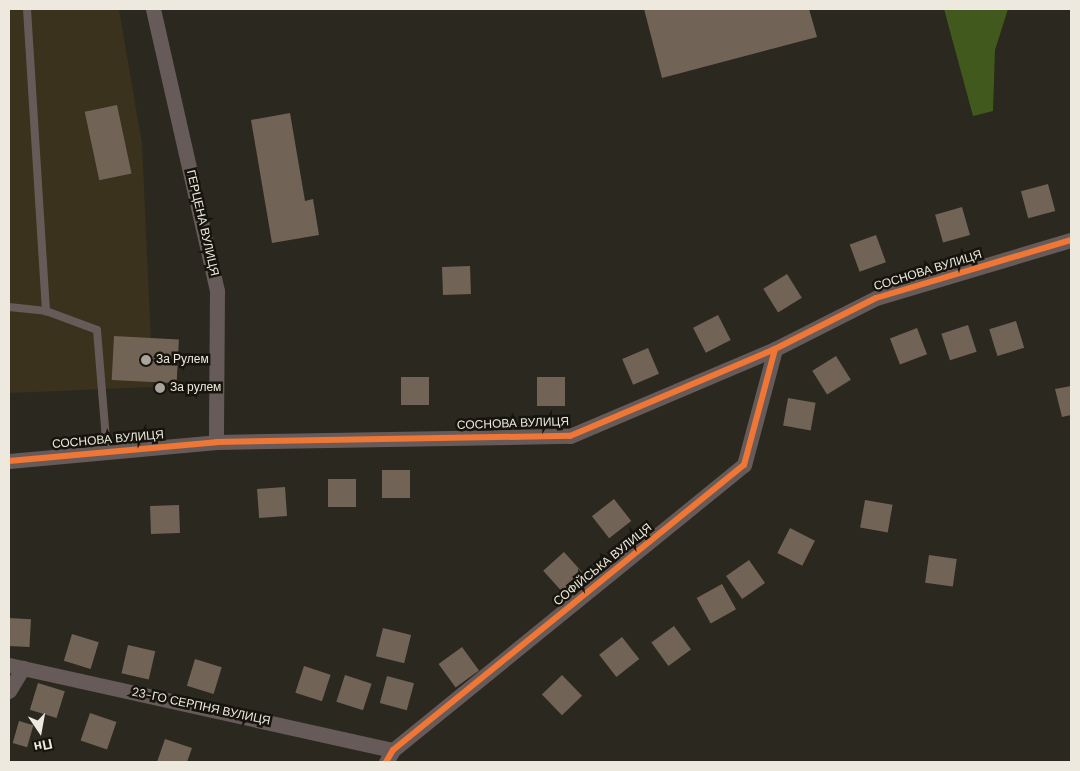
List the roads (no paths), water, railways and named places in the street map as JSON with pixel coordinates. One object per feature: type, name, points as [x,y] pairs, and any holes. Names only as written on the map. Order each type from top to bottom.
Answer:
[{"type":"street","name":"ГЕРЦЕНА ВУЛИЦЯ","points":[[153,9],[218,291],[216,442]]},
{"type":"street","name":"СОСНОВА ВУЛИЦЯ","points":[[9,461],[216,442],[570,436],[776,350],[876,298],[1071,240]]},
{"type":"street","name":"СОФІЙСЬКА ВУЛИЦЯ","points":[[390,756],[744,465],[776,350]]},
{"type":"street","name":"23-ГО СЕРПНЯ ВУЛИЦЯ","points":[[16,666],[390,756]]},
{"type":"street","points":[[9,691],[16,666]]},
{"type":"lane","points":[[27,9],[46,311]]},
{"type":"lane","points":[[9,307],[46,311],[97,330],[107,451]]},
{"type":"place","name":"За Рулем","points":[[146,360]]},
{"type":"place","name":"За рулем","points":[[160,388]]}]
